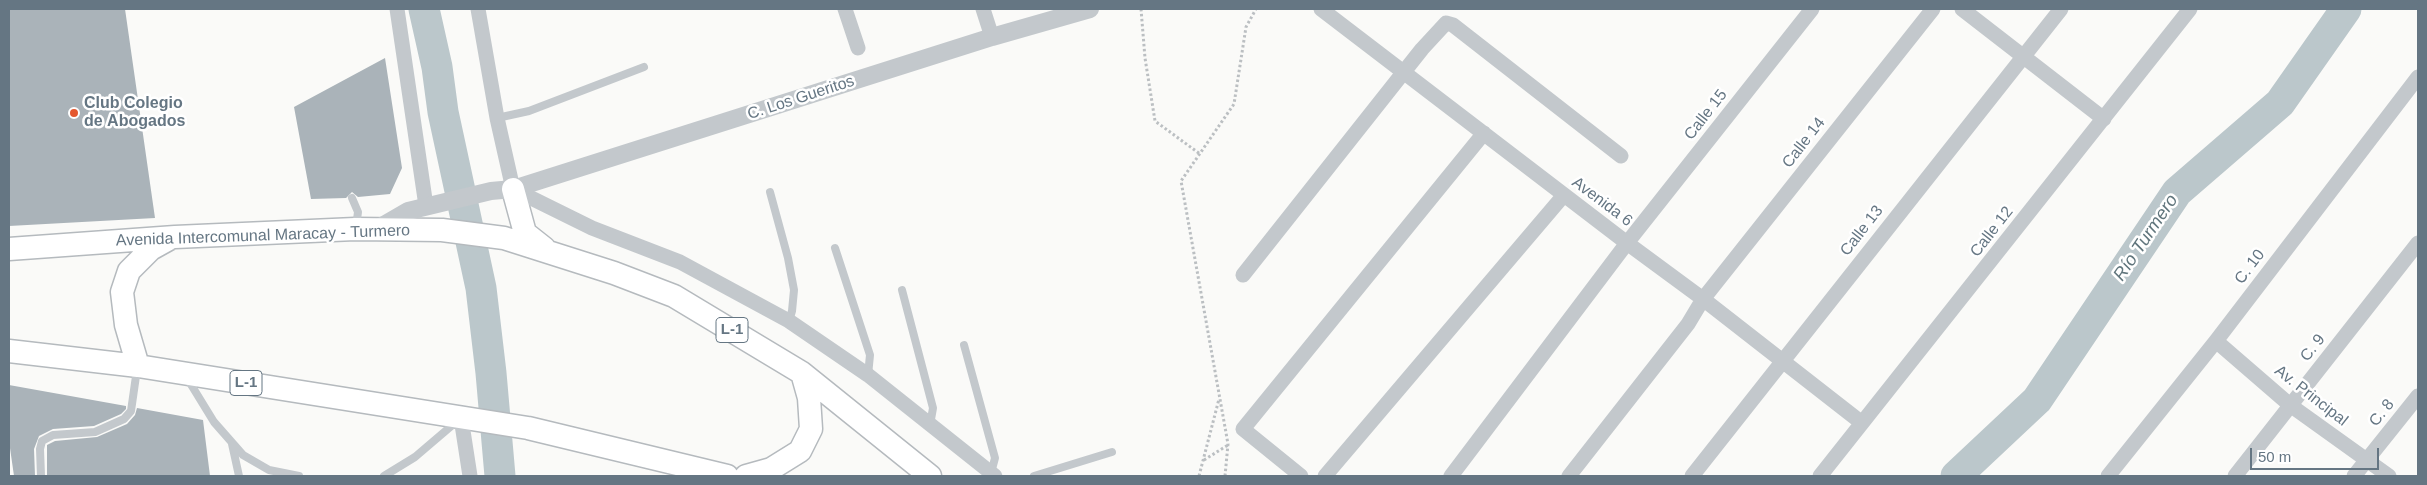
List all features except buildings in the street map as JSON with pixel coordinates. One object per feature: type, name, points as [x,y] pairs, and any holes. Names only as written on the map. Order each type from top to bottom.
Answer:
[{"type":"main road","points":[[513,190],[525,234],[547,250]]},
{"type":"main road","name":"Avenida Intercomunal Maracay - Turmero","points":[[9,249],[175,237],[366,229],[442,230],[504,238],[547,250],[674,296],[802,373],[930,476]]},
{"type":"main road","points":[[138,366],[126,325],[122,292],[129,271],[151,249],[175,237]]},
{"type":"main road","name":"L-1","points":[[9,351],[138,366],[528,428],[727,476]]},
{"type":"main road","points":[[746,476],[771,470],[800,451],[811,429],[810,398],[802,373]]},
{"type":"street","points":[[397,9],[433,205]]},
{"type":"street","points":[[478,9],[497,118],[513,190],[592,228],[680,262],[789,320],[868,375],[993,475]]},
{"type":"street","points":[[845,9],[858,48]]},
{"type":"street","points":[[983,9],[992,37]]},
{"type":"street","name":"C. Los Gueritos","points":[[366,229],[408,211],[490,191],[513,190],[992,37],[1090,9]]},
{"type":"street","name":"Avenida 6","points":[[1322,9],[1703,299],[1862,423]]},
{"type":"street","name":"Calle 15","points":[[1451,476],[1627,243],[1812,9]]},
{"type":"street","name":"Calle 14","points":[[1568,476],[1688,324],[1703,299],[1933,9]]},
{"type":"street","points":[[1962,9],[2104,119]]},
{"type":"street","name":"Calle 13","points":[[1692,476],[2061,9]]},
{"type":"street","name":"Calle 12","points":[[1820,476],[2190,9]]},
{"type":"street","points":[[1243,275],[1440,26],[1446,22],[1453,25],[1621,156]]},
{"type":"street","name":"C. 10","points":[[2108,476],[2216,341],[2418,77]]},
{"type":"street","points":[[1301,476],[1244,429],[1484,133]]},
{"type":"street","points":[[1325,476],[1564,195]]},
{"type":"street","name":"C. 9","points":[[2235,476],[2418,243]]},
{"type":"street","name":"Av. Principal","points":[[2216,341],[2290,405],[2388,476]]},
{"type":"street","name":"C. 8","points":[[2354,476],[2418,396]]},
{"type":"street","points":[[470,476],[472,419]]},
{"type":"lane","points":[[497,118],[529,111],[644,67]]},
{"type":"lane","points":[[770,192],[788,258],[794,290],[789,320]]},
{"type":"lane","points":[[352,198],[366,229]]},
{"type":"lane","points":[[835,248],[870,355],[868,375]]},
{"type":"lane","points":[[902,290],[933,408],[930,425]]},
{"type":"lane","points":[[964,345],[995,458],[993,475]]},
{"type":"lane","points":[[41,476],[40,449],[42,441],[53,435],[95,432],[124,419],[131,411],[138,366]]},
{"type":"lane","points":[[185,374],[214,422],[243,455],[269,470],[299,476]]},
{"type":"lane","points":[[384,476],[472,419]]},
{"type":"lane","points":[[231,442],[239,476]]},
{"type":"lane","points":[[1034,476],[1112,452]]},
{"type":"path","points":[[1141,9],[1145,58],[1155,121],[1200,154]]},
{"type":"path","points":[[1225,476],[1228,444],[1181,181],[1234,104],[1246,27],[1256,9]]},
{"type":"path","points":[[1199,476],[1220,397]]},
{"type":"path","points":[[1203,460],[1228,444]]},
{"type":"waterway","points":[[424,9],[437,67],[443,112],[481,288],[500,476]]},
{"type":"waterway","name":"Río Turmero","points":[[1956,476],[2037,400],[2177,192],[2280,103],[2346,9]]},
{"type":"place","name":"Club Colegio de Abogados","points":[[74,113]]}]
